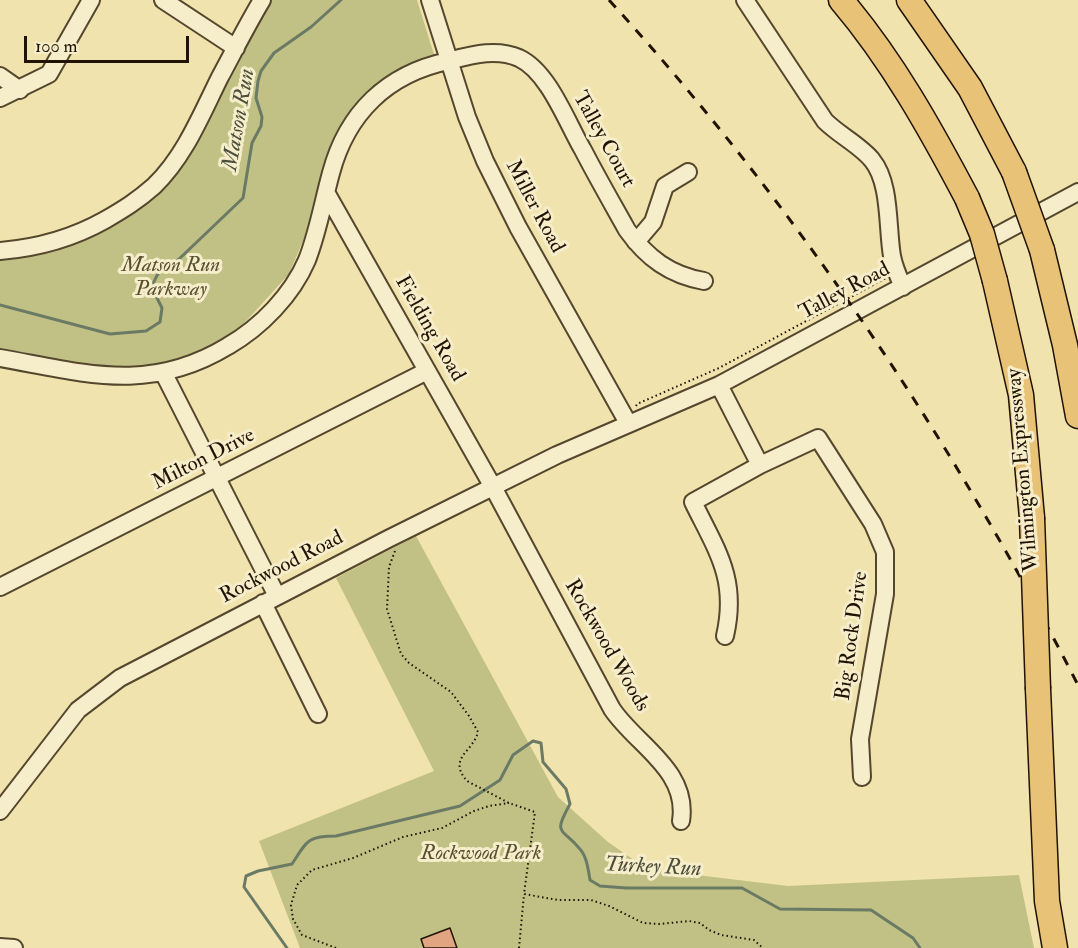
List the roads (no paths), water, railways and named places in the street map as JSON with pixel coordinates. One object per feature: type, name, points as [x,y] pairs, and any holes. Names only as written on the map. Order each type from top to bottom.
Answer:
[{"type":"highway","name":"Wilmington Expressway","points":[[841,0],[894,71],[936,140],[967,198],[982,234],[995,281],[1021,396],[1032,518],[1047,901],[1055,948]]},
{"type":"highway","points":[[909,0],[970,88],[1014,172],[1042,250],[1065,345],[1078,416]]},
{"type":"street","points":[[0,98],[49,74],[91,0]]},
{"type":"street","points":[[163,0],[236,48]]},
{"type":"street","points":[[0,251],[32,247],[78,234],[121,212],[138,200],[167,171],[196,128],[262,0]]},
{"type":"street","name":"Miller Road","points":[[430,0],[476,141],[500,192],[628,423]]},
{"type":"street","points":[[745,0],[825,121],[838,134],[872,159],[886,194],[894,268],[903,287]]},
{"type":"street","name":"Talley Court","points":[[0,358],[120,377],[164,374],[230,345],[283,299],[306,262],[341,142],[363,108],[385,87],[397,80],[449,60],[492,52],[512,56],[529,65],[544,81],[636,242],[663,267],[704,281]]},
{"type":"street","points":[[0,76],[20,90]]},
{"type":"street","points":[[636,242],[653,222],[665,186],[688,172]]},
{"type":"street","name":"Talley Road","points":[[628,423],[719,385],[1078,192]]},
{"type":"street","name":"Fielding Road","points":[[327,194],[493,487]]},
{"type":"street","name":"Milton Drive","points":[[0,587],[427,371]]},
{"type":"street","points":[[164,374],[216,479],[318,714]]},
{"type":"street","points":[[719,385],[760,465],[693,502],[728,578],[730,607],[725,636]]},
{"type":"street","name":"Rockwood Road","points":[[1,808],[78,710],[120,678],[493,487],[628,423]]},
{"type":"street","name":"Big Rock Drive","points":[[760,465],[818,438],[880,538],[885,552],[886,578],[861,739],[862,777]]},
{"type":"street","name":"Rockwood Woods","points":[[493,487],[612,709],[675,780],[682,798],[681,820]]},
{"type":"street","points":[[0,947],[14,948]]},
{"type":"waterway","name":"Matson Run","points":[[0,305],[110,334],[146,331],[160,322],[162,308],[152,288],[158,274],[168,264],[178,260],[243,198],[252,143],[261,126],[262,117],[256,98],[261,71],[274,53],[311,27],[341,0]]},
{"type":"waterway","name":"Turkey Run","points":[[287,948],[244,887],[246,876],[258,871],[292,864],[305,845],[319,837],[336,836],[460,806],[500,780],[513,755],[533,741],[541,743],[543,762],[566,789],[570,804],[562,821],[561,830],[584,855],[590,880],[600,886],[742,888],[780,909],[871,910],[913,938],[920,948]]},
{"type":"railway","points":[[609,0],[743,158],[866,327],[978,503],[1078,685]]},
{"type":"park label","name":"Matson Run Parkway","points":[[171,278]]},
{"type":"park label","name":"Rockwood Park","points":[[481,854]]}]
